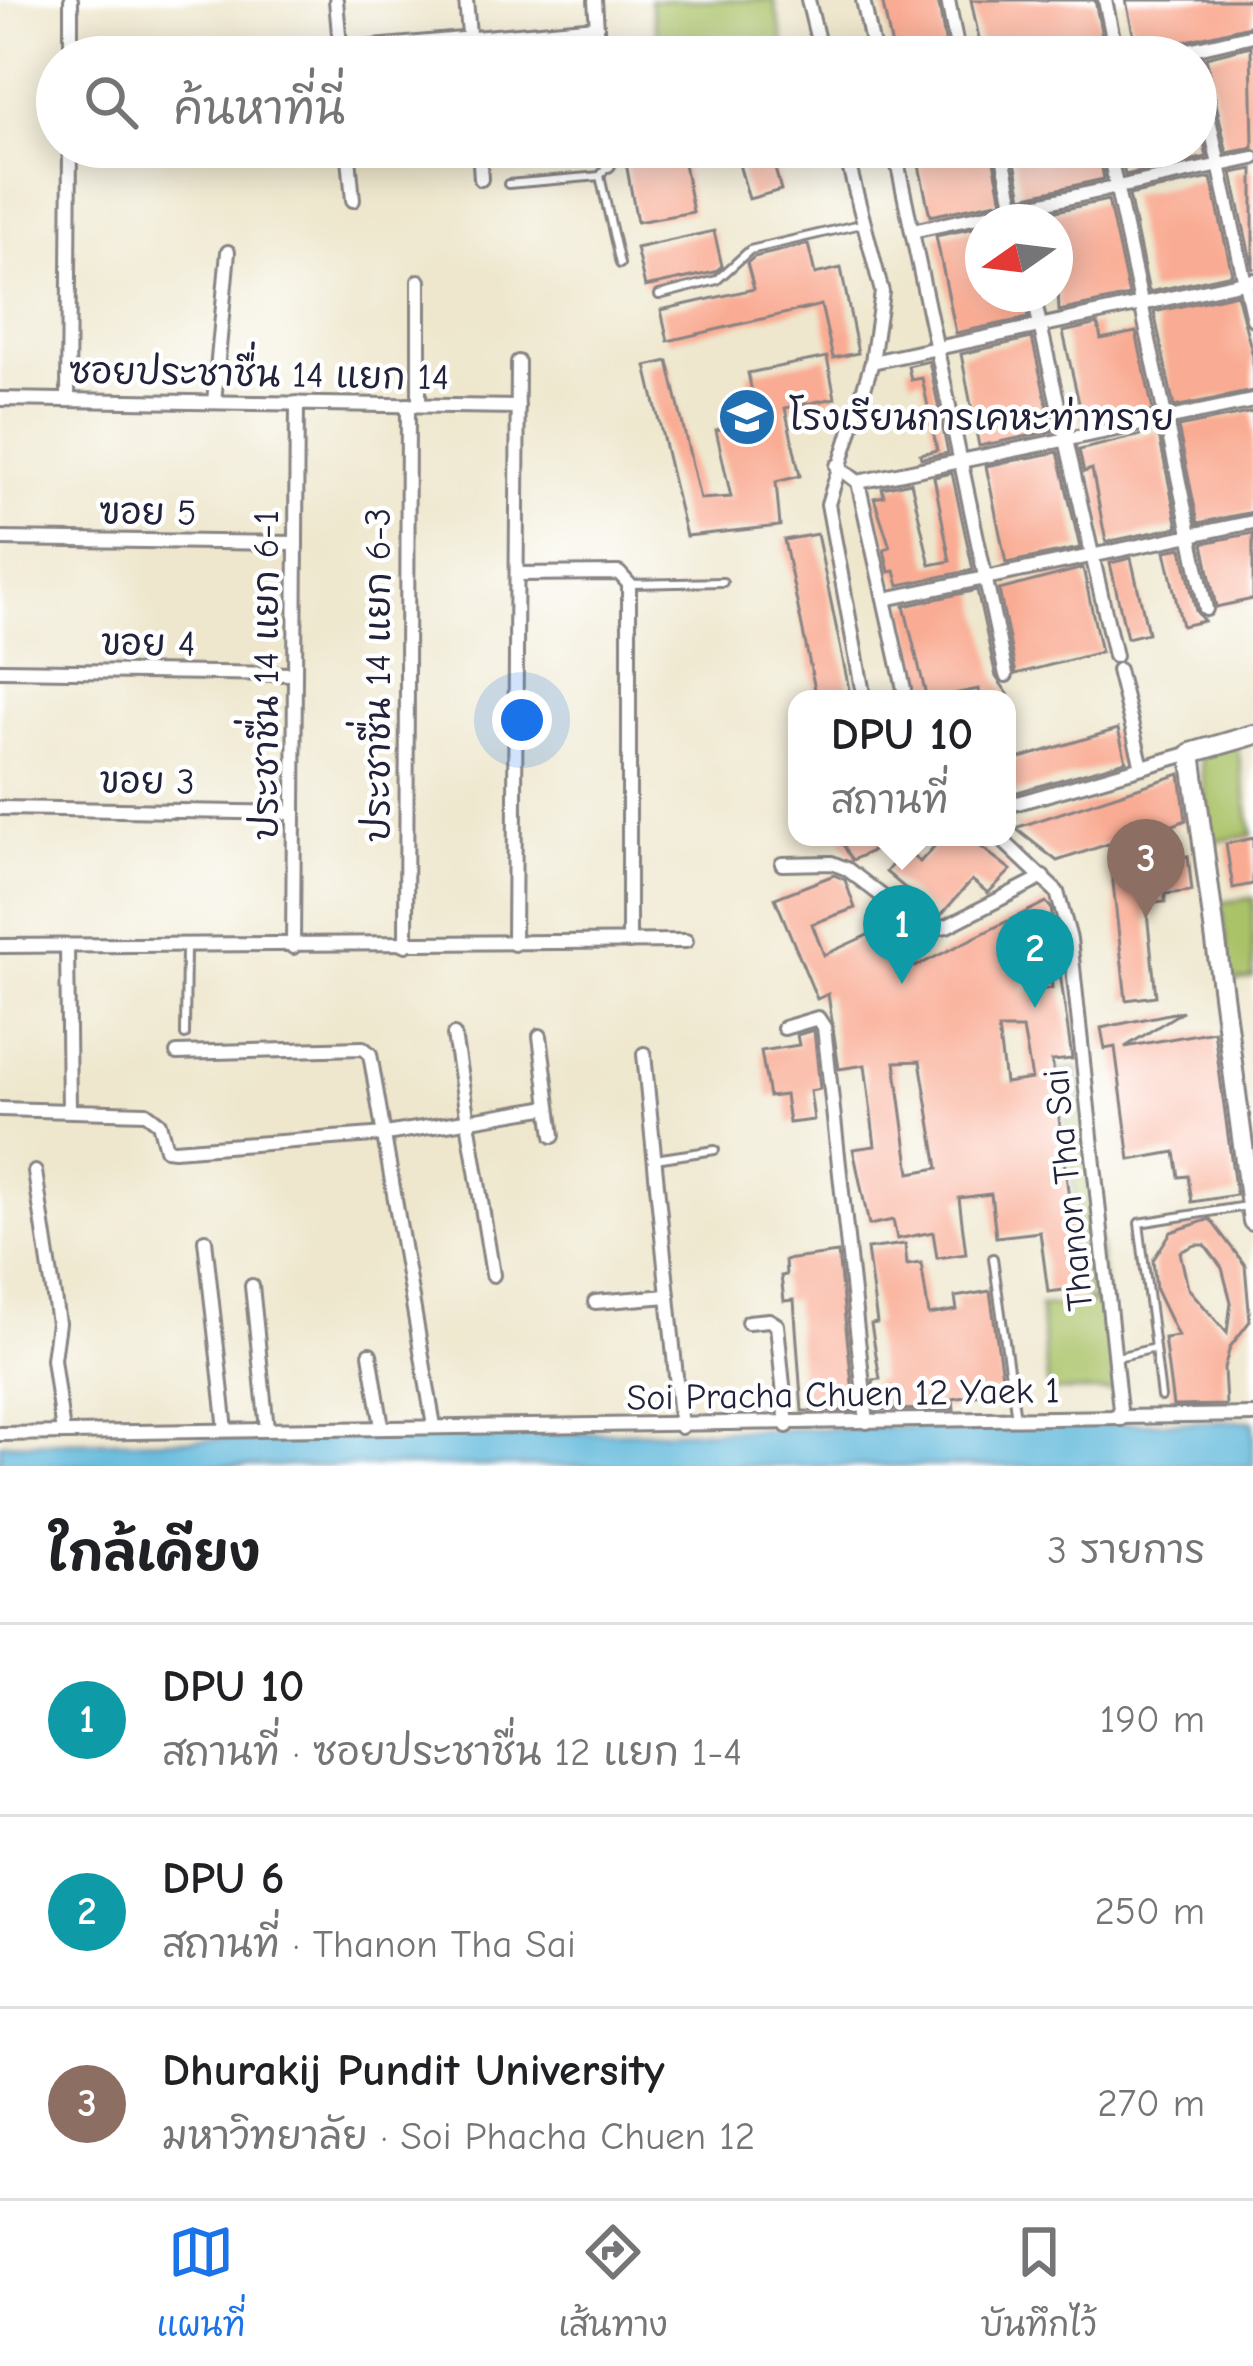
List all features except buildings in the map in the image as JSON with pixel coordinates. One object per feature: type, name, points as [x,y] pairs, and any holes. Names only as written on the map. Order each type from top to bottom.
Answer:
[{"type":"main road","points":[[1252,1213],[1191,753],[1253,735]]},
{"type":"street","points":[[70,36],[71,0]]},
{"type":"street","points":[[336,0],[339,36]]},
{"type":"street","points":[[466,0],[469,36]]},
{"type":"street","points":[[596,0],[598,36]]},
{"type":"street","points":[[808,0],[817,36]]},
{"type":"street","points":[[863,0],[871,36]]},
{"type":"street","points":[[948,0],[955,36]]},
{"type":"street","points":[[1105,0],[1113,36]]},
{"type":"street","points":[[482,36],[597,27]]},
{"type":"street","points":[[1217,48],[1253,35]]},
{"type":"street","points":[[1217,147],[1249,281],[1253,319]]},
{"type":"street","points":[[1217,165],[1253,158]]},
{"type":"street","points":[[68,400],[70,168]]},
{"type":"street","points":[[351,168],[353,200]]},
{"type":"street","points":[[480,168],[481,179]]},
{"type":"street","points":[[850,168],[882,292],[872,362],[837,466],[830,526],[862,690]]},
{"type":"street","points":[[898,168],[1006,675]]},
{"type":"street","points":[[1006,168],[1014,204]]},
{"type":"street","points":[[1113,168],[1206,609]]},
{"type":"street","points":[[1055,204],[1202,168]]},
{"type":"street","points":[[912,231],[965,223]]},
{"type":"street","points":[[214,402],[229,252]]},
{"type":"street","name":"ประชาชื่น 14 แยก 6-3","points":[[406,945],[419,281]]},
{"type":"street","points":[[872,362],[1249,281]]},
{"type":"street","points":[[1037,312],[1089,555],[1142,767]]},
{"type":"street","points":[[514,944],[518,362]]},
{"type":"street","name":"ซอยประชาชื่น 14 แยก 14","points":[[0,399],[518,407]]},
{"type":"street","points":[[858,482],[1253,401]]},
{"type":"street","name":"ประชาชื่น 14 แยก 6-1","points":[[293,947],[297,404]]},
{"type":"street","points":[[837,466],[858,482],[904,689]]},
{"type":"street","points":[[885,599],[1253,522]]},
{"type":"street","name":"ฃอย 5","points":[[0,539],[296,543]]},
{"type":"street","points":[[517,574],[619,574],[629,584],[629,942]]},
{"type":"street","name":"ขอย 4","points":[[0,670],[295,674]]},
{"type":"street","points":[[1016,803],[1191,753]]},
{"type":"street","name":"ขอย 3","points":[[0,808],[294,813]]},
{"type":"street","name":"Thanon Tha Sai","points":[[1009,846],[1060,897],[1070,938],[1121,1419]]},
{"type":"street","points":[[782,864],[832,863],[847,869],[926,930],[947,926],[1043,877]]},
{"type":"street","points":[[0,946],[686,941]]},
{"type":"street","points":[[67,946],[69,1110]]},
{"type":"street","points":[[784,1028],[818,1018],[824,1027],[867,1422]]},
{"type":"street","points":[[454,1035],[493,1275]]},
{"type":"street","points":[[539,1036],[553,1136]]},
{"type":"street","points":[[177,1053],[363,1048],[374,1063],[434,1426]]},
{"type":"street","points":[[644,1054],[681,1427]]},
{"type":"street","points":[[0,1109],[155,1115],[161,1141],[175,1150],[386,1134],[549,1107]]},
{"type":"street","points":[[35,1172],[58,1323],[52,1359],[63,1433]]},
{"type":"street","points":[[205,1240],[226,1430]]},
{"type":"street","points":[[252,1286],[267,1429]]},
{"type":"street","points":[[595,1302],[668,1296]]},
{"type":"street","points":[[748,1322],[769,1320],[777,1325],[788,1426]]},
{"type":"street","points":[[370,1354],[382,1426]]},
{"type":"street","name":"Soi Pracha Chuen 12 Yaek 1","points":[[0,1434],[382,1426],[788,1426],[1253,1415]]},
{"type":"lane","points":[[508,184],[604,171],[620,264]]},
{"type":"lane","points":[[659,296],[717,280],[750,250],[865,223]]},
{"type":"lane","points":[[629,584],[722,582]]},
{"type":"lane","points":[[185,1035],[186,947]]},
{"type":"lane","points":[[655,1160],[716,1150]]},
{"type":"lane","points":[[1161,1397],[1139,1222],[1252,1213]]},
{"type":"lane","points":[[993,1258],[1016,1421]]},
{"type":"lane","points":[[1116,1358],[1155,1348]]},
{"type":"green space","points":[[650,0],[774,0],[782,36],[658,36]]},
{"type":"green space","points":[[1237,744],[1252,835],[1211,842],[1200,754]]},
{"type":"green space","points":[[1253,898],[1253,978],[1231,981],[1222,902]]},
{"type":"green space","points":[[1078,1068],[1106,1299],[1087,1301],[1060,1071]]},
{"type":"green space","points":[[1106,1302],[1116,1391],[1048,1391],[1040,1306]]},
{"type":"water","points":[[1253,1421],[1253,1466],[0,1466],[0,1443]]},
{"type":"place","name":"โรงเรียนการเคหะท่าทราย","points":[[747,417]]},
{"type":"place","name":"Dhurakij Pundit University","points":[[1146,918]]},
{"type":"place","name":"DPU 10","points":[[902,984]]},
{"type":"place","name":"DPU 6","points":[[1035,1008]]}]
